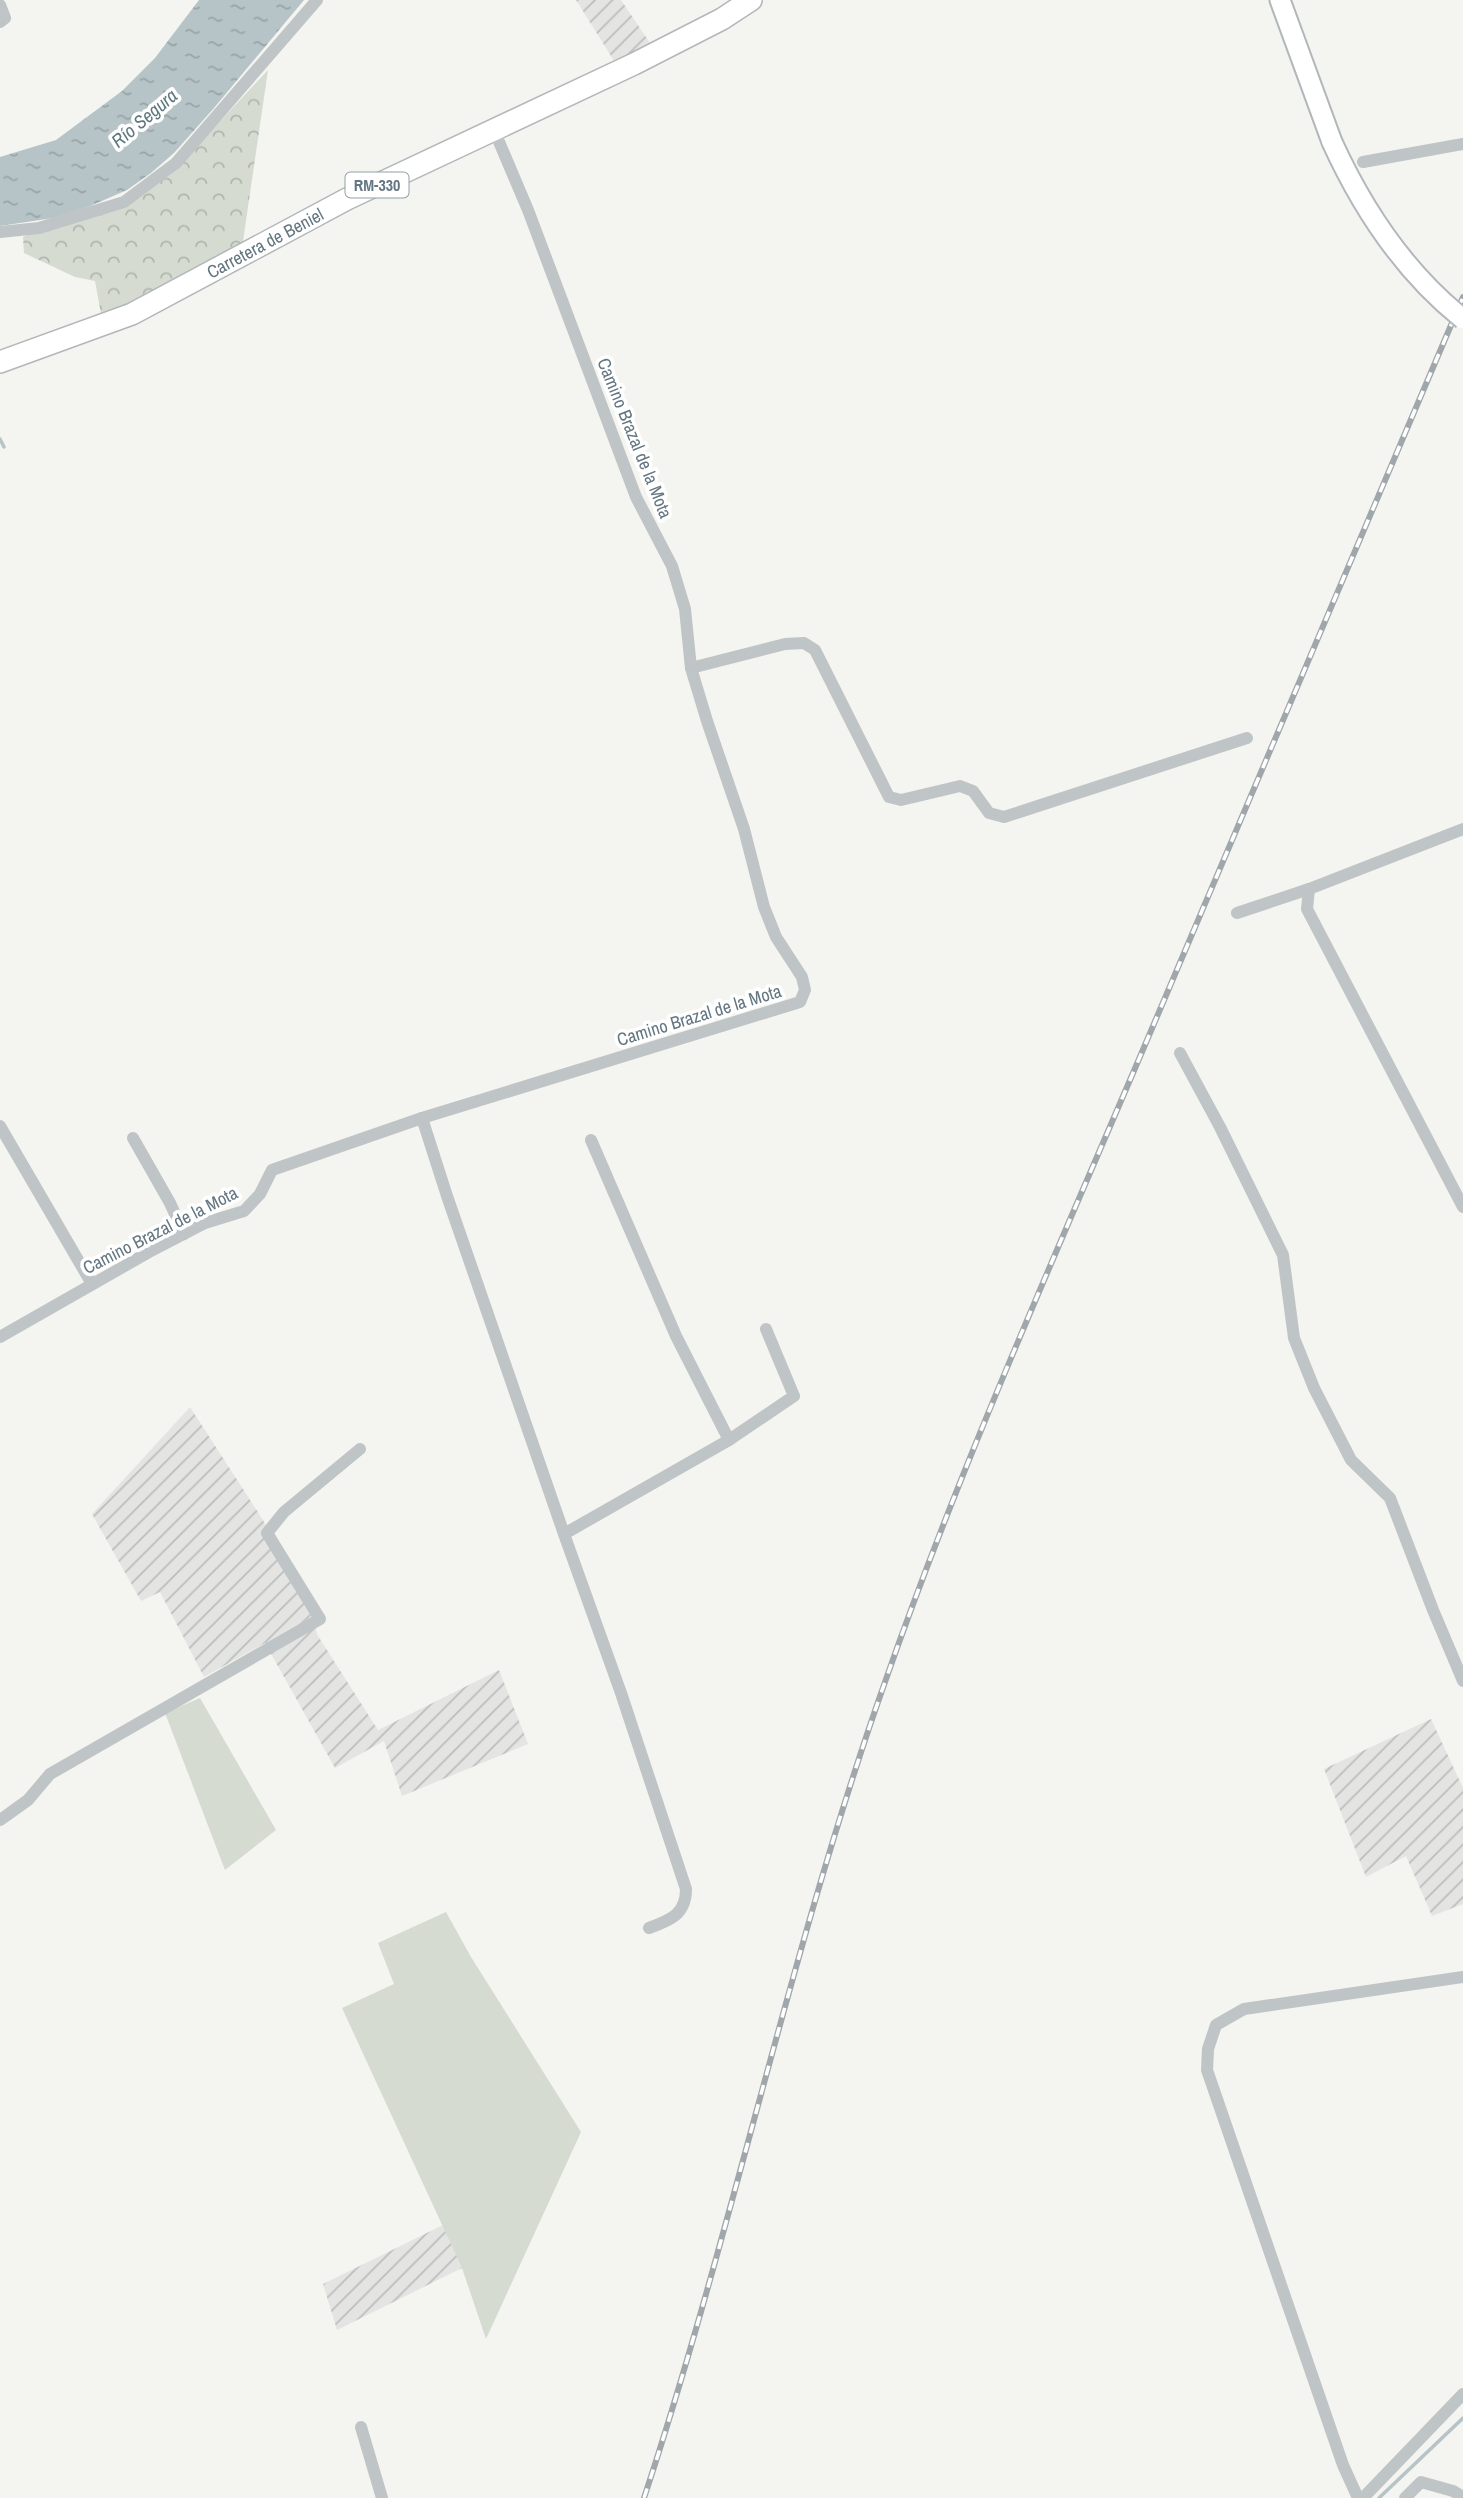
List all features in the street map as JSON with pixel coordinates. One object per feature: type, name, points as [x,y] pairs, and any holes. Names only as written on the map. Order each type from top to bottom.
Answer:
[{"type":"main road","name":"Carretera de Beniel","points":[[0,362],[132,314],[347,199],[666,49],[751,0]]},
{"type":"street","points":[[0,232],[39,228],[124,202],[176,163],[317,0]]},
{"type":"street","points":[[1280,0],[1332,142],[1358,195],[1386,238],[1426,284],[1463,319]]},
{"type":"street","points":[[0,5],[5,18],[0,22]]},
{"type":"street","name":"Camino Brazal de la Mota","points":[[0,1337],[205,1223],[244,1211],[260,1194],[272,1170],[422,1118],[800,1002],[805,990],[802,977],[776,937],[764,907],[744,829],[691,668],[685,609],[672,566],[636,497],[528,210],[494,130]]},
{"type":"street","points":[[1363,162],[1463,144]]},
{"type":"street","points":[[691,668],[785,645],[804,643],[815,650],[889,797],[901,800],[960,786],[973,791],[989,813],[1004,817],[1247,738]]},
{"type":"street","points":[[1237,913],[1309,889],[1463,829]]},
{"type":"street","points":[[1309,889],[1307,909],[1463,1207]]},
{"type":"street","points":[[1180,1053],[1283,1255],[1294,1338],[1314,1388],[1351,1460],[1390,1498],[1463,1681]]},
{"type":"street","points":[[422,1118],[686,1889],[686,1903],[682,1910],[649,1928]]},
{"type":"street","points":[[0,1125],[92,1284]]},
{"type":"street","points":[[132,1138],[170,1203],[184,1234]]},
{"type":"street","points":[[591,1140],[676,1336],[729,1440]]},
{"type":"street","points":[[564,1534],[729,1440],[794,1396],[766,1329]]},
{"type":"street","points":[[0,1820],[27,1800],[50,1774],[320,1619],[268,1533],[284,1512],[360,1449]]},
{"type":"street","points":[[1463,1977],[1244,2009],[1216,2025],[1208,2049],[1208,2070],[1212,2083],[1343,2465],[1361,2498],[1463,2394]]},
{"type":"street","points":[[361,2427],[382,2498]]},
{"type":"street","points":[[1405,2498],[1421,2482],[1453,2491],[1463,2497]]},
{"type":"shaded area","points":[[576,0],[621,0],[652,46],[616,64]]},
{"type":"shaded area","points":[[190,1407],[263,1520],[312,1618],[318,1636],[378,1730],[499,1670],[528,1744],[402,1796],[384,1741],[335,1768],[265,1643],[204,1677],[160,1592],[141,1601],[92,1514]]},
{"type":"shaded area","points":[[1431,1719],[1463,1788],[1463,1904],[1432,1916],[1406,1856],[1366,1877],[1324,1769]]},
{"type":"shaded area","points":[[443,2225],[462,2268],[337,2330],[323,2284]]},
{"type":"green space","points":[[268,70],[242,248],[102,319],[95,281],[75,277],[24,253],[23,237],[118,208],[169,176]]},
{"type":"green space","points":[[200,1698],[276,1830],[225,1870],[165,1713]]},
{"type":"green space","points":[[446,1912],[471,1957],[581,2132],[486,2339],[462,2268],[342,2008],[394,1984],[378,1943]]},
{"type":"water","name":"Río Segura","points":[[199,0],[304,0],[214,108],[174,153],[151,173],[127,190],[88,207],[53,218],[0,226],[0,157],[56,140],[122,91],[155,58]]},
{"type":"waterway","points":[[0,439],[4,447]]},
{"type":"waterway","points":[[1379,2498],[1463,2418]]},
{"type":"railway","points":[[644,2498],[706,2295],[820,1885],[851,1783],[914,1603],[1007,1368],[1463,297]]}]
